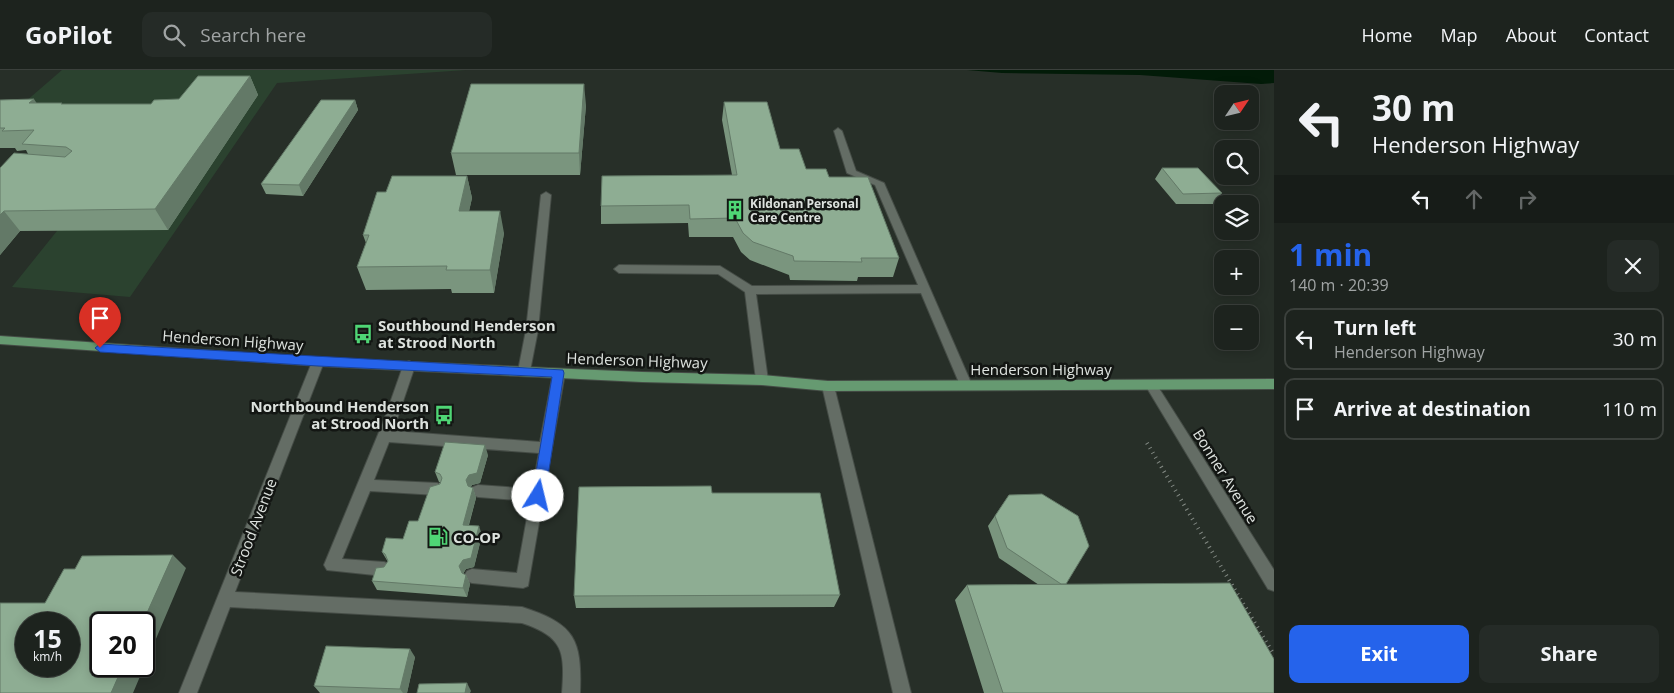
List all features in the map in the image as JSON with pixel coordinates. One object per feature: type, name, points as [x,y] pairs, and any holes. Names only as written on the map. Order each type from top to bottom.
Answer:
[{"type":"main road","name":"Henderson Highway","points":[[0,340],[318,362],[762,380],[828,386],[1274,384]]},
{"type":"street","points":[[838,130],[852,173],[879,183],[966,385]]},
{"type":"street","points":[[524,371],[532,330],[546,195]]},
{"type":"street","points":[[619,269],[720,270],[750,290],[925,289]]},
{"type":"street","points":[[750,290],[762,380]]},
{"type":"street","name":"Strood Avenue","points":[[188,693],[318,362]]},
{"type":"street","points":[[384,569],[332,565],[386,436],[409,366]]},
{"type":"street","points":[[472,576],[523,581],[559,373]]},
{"type":"street","name":"Bonner Avenue","points":[[1151,385],[1274,584]]},
{"type":"street","points":[[828,386],[902,693]]},
{"type":"street","points":[[386,436],[546,448]]},
{"type":"street","points":[[365,484],[436,489]]},
{"type":"street","points":[[478,491],[538,496]]},
{"type":"street","points":[[224,600],[522,615],[546,622],[563,635],[573,658],[571,693]]},
{"type":"path","points":[[1147,443],[1274,655]]},
{"type":"shaded area","points":[[62,70],[466,70],[277,83],[130,297],[12,287],[154,110],[25,102]]},
{"type":"shaded area","points":[[967,70],[1274,70],[1274,83],[1261,84],[1140,75],[1002,73]]},
{"type":"building","points":[[198,76],[250,76],[155,209],[4,211],[0,215],[0,168],[14,153],[65,157],[72,151],[66,147],[22,144],[34,130],[2,131],[5,128],[0,128],[0,100],[34,99],[29,103],[61,104],[151,104],[154,100],[179,99]]},
{"type":"building","points":[[471,84],[584,84],[579,153],[451,153]]},
{"type":"building","points":[[321,100],[355,100],[299,185],[261,184]]},
{"type":"building","name":"Kildonan Personal Care Centre","points":[[724,102],[767,102],[780,149],[799,149],[806,169],[826,169],[829,177],[868,177],[899,258],[861,258],[862,262],[794,261],[793,256],[753,242],[743,233],[735,218],[690,219],[689,205],[601,206],[602,176],[737,175]]},
{"type":"building","points":[[1162,168],[1198,168],[1222,193],[1183,194]]},
{"type":"building","points":[[392,176],[467,176],[459,211],[500,211],[490,270],[446,270],[447,266],[357,267],[369,235],[363,235],[377,192],[386,192]]},
{"type":"building","points":[[445,442],[485,445],[477,473],[469,475],[466,480],[468,486],[473,488],[463,525],[479,526],[471,558],[463,560],[459,566],[462,573],[466,575],[463,588],[372,581],[376,568],[384,567],[388,561],[382,552],[386,538],[403,539],[409,521],[418,521],[430,487],[440,484],[442,478],[440,474],[435,472]]},
{"type":"building","points":[[711,486],[712,493],[820,493],[840,595],[574,596],[579,487]]},
{"type":"building","points":[[1042,494],[1078,516],[1089,546],[1066,584],[1061,584],[1007,548],[995,516],[1009,495]]},
{"type":"building","points":[[173,555],[147,612],[90,612],[90,677],[118,677],[111,693],[0,693],[0,603],[45,603],[64,569],[75,569],[82,556]]},
{"type":"building","points":[[1230,583],[1274,659],[1274,693],[1003,693],[967,585]]},
{"type":"building","points":[[326,646],[410,649],[400,689],[314,686]]},
{"type":"building","points":[[467,683],[465,693],[417,693],[419,684]]},
{"type":"place","name":"Kildonan Personal Care Centre","points":[[735,210]]},
{"type":"place","name":"Southbound Henderson at Strood North","points":[[363,334]]},
{"type":"place","name":"Northbound Henderson at Strood North","points":[[444,415]]},
{"type":"place","name":"CO-OP","points":[[438,537]]},
{"type":"route","points":[[100,348],[318,362],[559,373],[538,496]]}]
